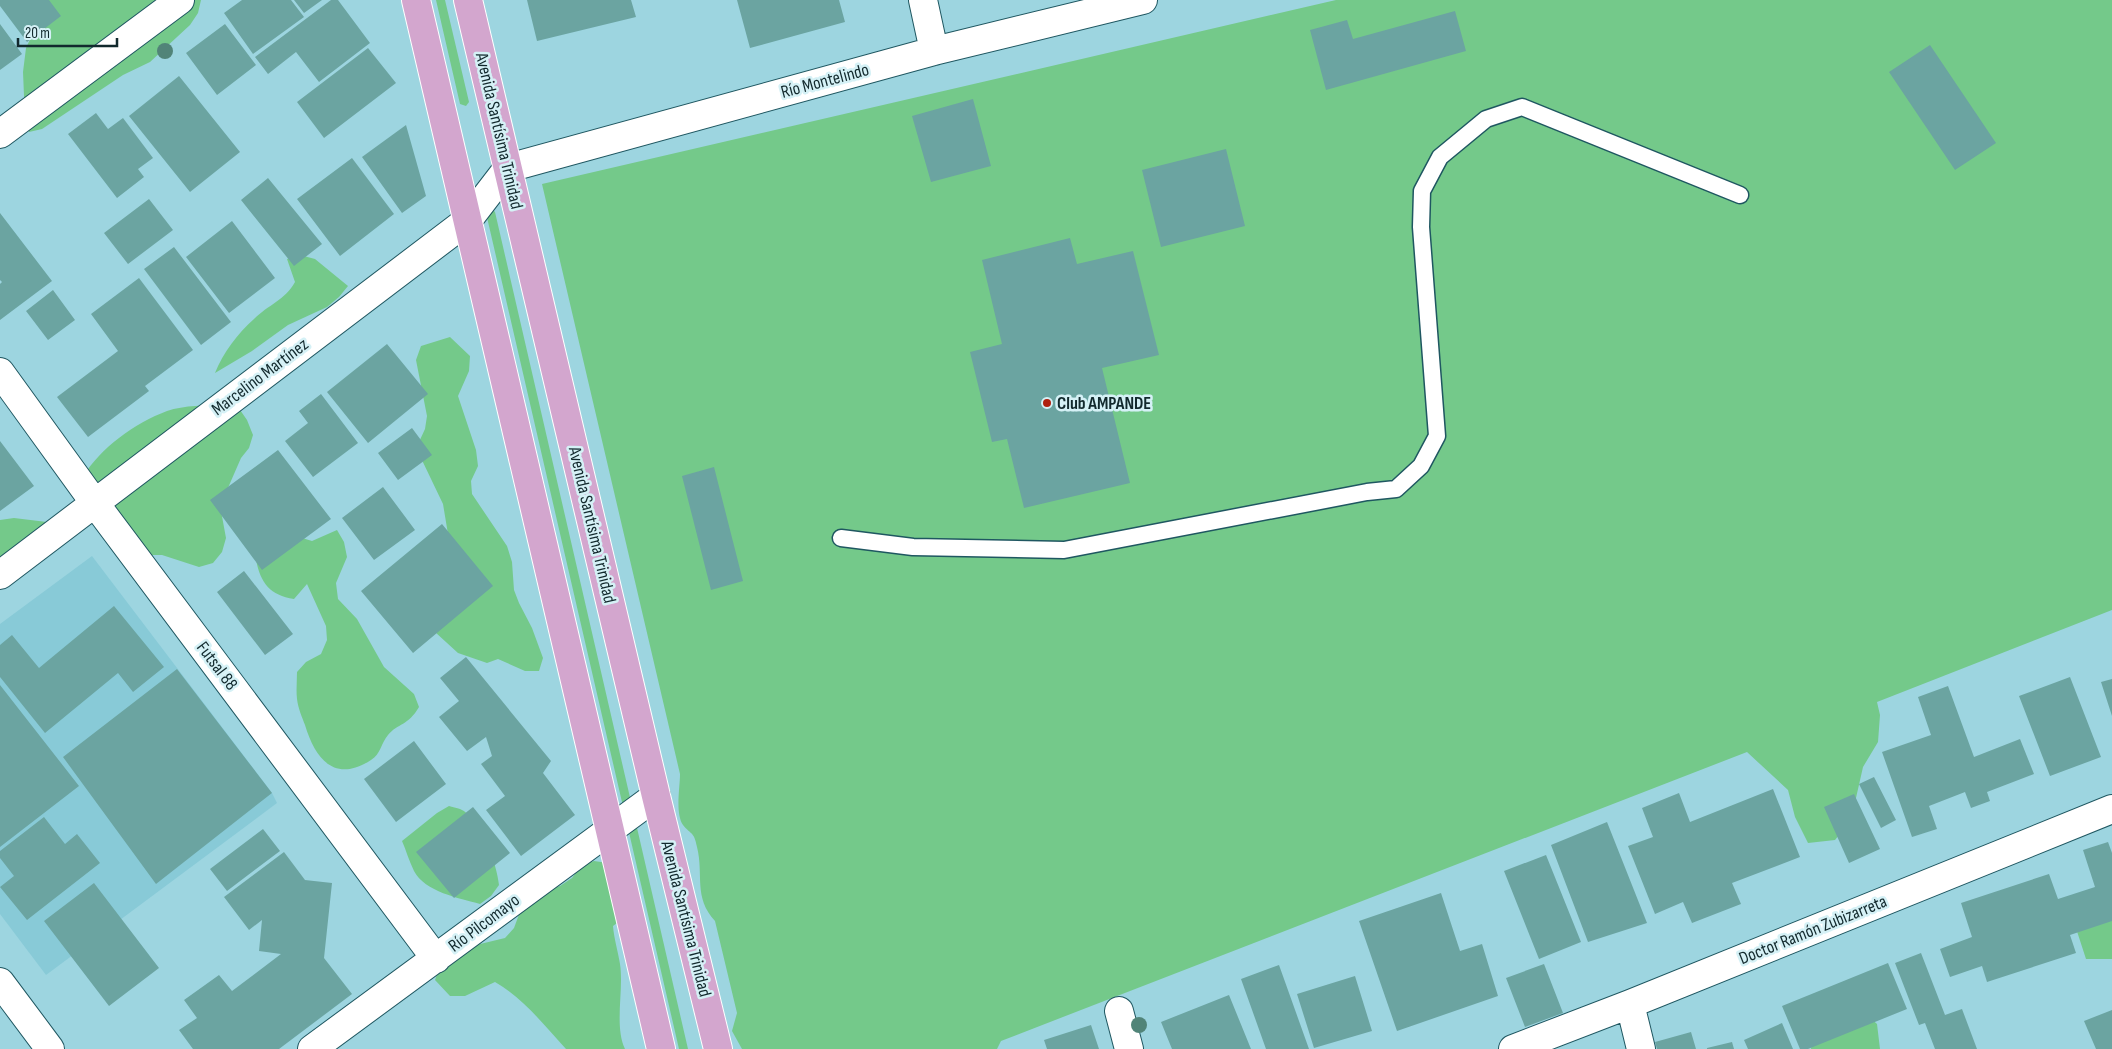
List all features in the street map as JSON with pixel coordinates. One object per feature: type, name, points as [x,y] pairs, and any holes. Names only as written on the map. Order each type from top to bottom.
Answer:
[{"type":"main road","points":[[416,0],[661,1049]]},
{"type":"main road","name":"Avenida Santísima Trinidad","points":[[468,0],[656,796],[718,1049]]},
{"type":"street","points":[[0,134],[180,0]]},
{"type":"street","points":[[924,0],[934,51]]},
{"type":"street","name":"Río Montelindo","points":[[508,168],[934,51],[1143,0]]},
{"type":"street","name":"Marcelino Martínez","points":[[0,575],[468,220],[508,168]]},
{"type":"street","name":"Futsal 88","points":[[0,372],[94,502],[436,959]]},
{"type":"street","name":"Río Pilcomayo","points":[[312,1049],[656,796]]},
{"type":"street","name":"Doctor Ramón Zubizarreta","points":[[1513,1049],[1630,1004],[2112,809]]},
{"type":"street","points":[[0,982],[50,1049]]},
{"type":"street","points":[[1630,1004],[1641,1049]]},
{"type":"street","points":[[1120,1011],[1129,1049]]},
{"type":"lane","points":[[841,538],[912,546],[1064,550],[1357,494],[1396,489],[1422,466],[1437,436],[1421,227],[1422,191],[1440,157],[1486,119],[1522,108],[1740,195]]},
{"type":"shaded area","points":[[92,556],[272,793],[277,803],[46,975],[0,914],[0,624]]},
{"type":"green space","points":[[44,0],[201,0],[198,13],[190,25],[150,62],[123,75],[42,129],[29,132],[25,119],[23,72],[26,48]]},
{"type":"green space","points":[[436,0],[445,0],[469,102],[466,106],[460,104]]},
{"type":"green space","points":[[1336,0],[2112,0],[2112,610],[1877,702],[1880,715],[1878,742],[1863,767],[1851,820],[1835,840],[1808,843],[1795,817],[1788,790],[1747,752],[1001,1041],[997,1049],[742,1049],[732,1031],[737,1013],[715,921],[708,912],[701,894],[699,857],[696,842],[683,825],[679,814],[680,774],[542,184]]},
{"type":"green space","points":[[493,210],[688,1049],[679,1049],[486,213]]},
{"type":"green space","points":[[300,255],[315,259],[348,286],[327,307],[288,325],[252,351],[215,373],[227,351],[242,331],[259,314],[291,288],[295,282],[287,259]]},
{"type":"green space","points":[[450,337],[470,356],[469,371],[458,396],[476,450],[478,466],[471,481],[472,494],[507,546],[512,562],[514,590],[532,628],[543,658],[539,671],[525,671],[498,659],[487,663],[458,653],[435,632],[448,534],[443,504],[420,456],[419,442],[425,429],[427,416],[416,360],[421,346]]},
{"type":"green space","points":[[225,403],[238,407],[247,420],[253,435],[249,448],[241,458],[224,497],[221,511],[226,538],[222,552],[213,563],[199,567],[162,555],[148,555],[83,477],[99,456],[119,438],[143,422],[174,409]]},
{"type":"green space","points":[[14,518],[55,523],[34,563],[0,589],[0,520]]},
{"type":"green space","points":[[337,530],[344,542],[347,557],[336,583],[338,599],[357,619],[384,667],[414,694],[419,707],[411,718],[388,735],[374,758],[358,767],[346,769],[336,768],[328,764],[314,748],[297,699],[297,672],[306,662],[321,654],[327,640],[326,626],[307,584],[294,599],[279,595],[264,582],[256,560],[299,537],[312,541]]},
{"type":"green space","points":[[449,806],[460,809],[475,822],[487,842],[495,866],[499,885],[491,896],[480,904],[443,893],[426,884],[414,871],[402,841],[437,813]]},
{"type":"green space","points":[[594,861],[608,863],[624,918],[613,926],[621,974],[620,1030],[625,1049],[566,1049],[524,1004],[495,982],[465,996],[450,996],[435,980],[440,966],[476,945],[505,938],[514,928],[524,901],[534,893],[560,886],[572,878],[581,866]]},
{"type":"green space","points":[[2112,902],[2112,959],[2086,959],[2073,919]]},
{"type":"green space","points":[[1867,1015],[1877,1024],[1880,1049],[1811,1049],[1812,1041]]},
{"type":"building","points":[[0,0],[49,0],[61,16],[27,42],[0,6]]},
{"type":"building","points":[[242,0],[291,0],[304,17],[253,54],[224,13]]},
{"type":"building","points":[[294,0],[322,0],[304,13]]},
{"type":"building","points":[[331,0],[338,0],[370,43],[319,82],[296,52],[268,74],[255,57]]},
{"type":"building","points":[[527,0],[631,0],[636,17],[537,41]]},
{"type":"building","points":[[737,0],[839,0],[845,22],[750,48]]},
{"type":"building","points":[[1455,11],[1466,51],[1326,90],[1310,30],[1347,20],[1353,39]]},
{"type":"building","points":[[0,24],[22,54],[0,70]]},
{"type":"building","points":[[225,24],[256,65],[217,95],[186,53]]},
{"type":"building","points":[[1930,45],[1996,143],[1955,170],[1889,72]]},
{"type":"building","points":[[368,48],[396,83],[324,138],[297,102]]},
{"type":"building","points":[[179,76],[240,152],[190,192],[129,116]]},
{"type":"building","points":[[973,99],[991,166],[931,182],[912,116]]},
{"type":"building","points":[[96,113],[108,129],[123,118],[153,158],[138,169],[144,177],[117,198],[68,134]]},
{"type":"building","points":[[406,125],[426,196],[402,213],[362,157]]},
{"type":"building","points":[[1226,149],[1245,226],[1161,247],[1142,170]]},
{"type":"building","points":[[352,158],[394,214],[340,256],[297,199]]},
{"type":"building","points":[[268,178],[322,244],[294,266],[241,200]]},
{"type":"building","points":[[149,199],[173,230],[128,264],[104,233]]},
{"type":"building","points":[[0,213],[52,281],[0,320],[0,284],[2,282],[0,280]]},
{"type":"building","points":[[232,221],[275,278],[229,313],[186,257]]},
{"type":"building","name":"Club AMPANDE","points":[[1070,238],[1077,264],[1133,251],[1159,355],[1102,368],[1130,483],[1024,508],[1007,439],[992,442],[970,352],[1002,344],[982,260]]},
{"type":"building","points":[[174,247],[231,322],[201,345],[144,269]]},
{"type":"building","points":[[139,278],[193,350],[145,386],[149,391],[88,437],[57,397],[118,351],[91,314]]},
{"type":"building","points":[[53,290],[75,320],[48,340],[26,311]]},
{"type":"building","points":[[387,344],[428,394],[368,443],[327,392]]},
{"type":"building","points":[[321,394],[358,443],[313,477],[285,441],[308,423],[299,411]]},
{"type":"building","points":[[412,428],[432,455],[398,480],[378,453]]},
{"type":"building","points":[[0,441],[34,486],[0,511]]},
{"type":"building","points":[[278,450],[331,519],[262,570],[210,500]]},
{"type":"building","points":[[714,467],[743,581],[711,590],[682,476]]},
{"type":"building","points":[[383,487],[415,530],[374,560],[342,518]]},
{"type":"building","points":[[442,524],[493,586],[413,653],[361,591]]},
{"type":"building","points":[[244,571],[293,634],[265,655],[217,592]]},
{"type":"building","points":[[114,606],[164,667],[133,692],[118,673],[45,733],[0,677],[0,645],[12,635],[39,668]]},
{"type":"building","points":[[466,657],[551,761],[543,773],[575,815],[521,856],[486,810],[505,796],[481,764],[492,756],[486,737],[467,751],[439,717],[459,701],[440,678]]},
{"type":"building","points":[[177,669],[272,793],[156,884],[63,757]]},
{"type":"building","points":[[2070,677],[2101,757],[2050,776],[2019,696]]},
{"type":"building","points":[[2112,679],[2112,716],[2101,682]]},
{"type":"building","points":[[0,685],[79,786],[0,847]]},
{"type":"building","points":[[1948,686],[1974,757],[2020,739],[2034,774],[1987,792],[1990,801],[1971,808],[1965,792],[1929,806],[1937,829],[1912,837],[1882,752],[1931,735],[1918,697]]},
{"type":"building","points":[[414,741],[446,784],[396,822],[364,779]]},
{"type":"building","points":[[1874,777],[1896,820],[1881,828],[1859,784]]},
{"type":"building","points":[[1773,789],[1800,857],[1732,883],[1741,904],[1692,923],[1683,902],[1655,914],[1628,846],[1653,837],[1642,808],[1679,793],[1690,822]]},
{"type":"building","points":[[1854,794],[1880,849],[1849,863],[1824,807]]},
{"type":"building","points":[[473,807],[510,853],[454,898],[416,852]]},
{"type":"building","points":[[44,817],[65,844],[77,834],[100,863],[27,920],[0,887],[14,876],[0,858],[0,851]]},
{"type":"building","points":[[1607,822],[1647,923],[1588,942],[1551,845]]},
{"type":"building","points":[[263,829],[280,851],[227,891],[210,869]]},
{"type":"building","points":[[2108,842],[2112,853],[2112,921],[2070,935],[2076,953],[1987,982],[1982,966],[1950,977],[1940,949],[1972,937],[1961,903],[2049,874],[2058,899],[2095,887],[2083,850]]},
{"type":"building","points":[[284,852],[305,880],[332,883],[324,958],[352,994],[279,1049],[193,1049],[179,1030],[197,1018],[184,1000],[219,975],[232,991],[281,954],[259,951],[262,920],[249,930],[224,897]]},
{"type":"building","points":[[1546,855],[1581,942],[1539,959],[1504,871]]},
{"type":"building","points":[[94,883],[159,968],[109,1006],[44,921]]},
{"type":"building","points":[[1441,893],[1460,951],[1482,944],[1498,996],[1397,1031],[1359,921]]},
{"type":"building","points":[[1921,953],[1945,1015],[1962,1009],[1977,1049],[1935,1049],[1925,1023],[1919,1025],[1895,963]]},
{"type":"building","points":[[1888,963],[1907,1009],[1808,1049],[1800,1049],[1782,1006]]},
{"type":"building","points":[[1544,964],[1563,1013],[1525,1027],[1506,978]]},
{"type":"building","points":[[1279,965],[1309,1049],[1266,1049],[1241,979]]},
{"type":"building","points":[[1355,976],[1372,1031],[1314,1048],[1297,994]]},
{"type":"building","points":[[1229,995],[1251,1049],[1172,1049],[1161,1022]]},
{"type":"building","points":[[2112,1010],[2112,1049],[2096,1049],[2084,1021]]},
{"type":"building","points":[[1782,1023],[1793,1049],[1748,1049],[1744,1040]]},
{"type":"building","points":[[1091,1025],[1099,1049],[1047,1049],[1044,1040]]},
{"type":"building","points":[[1691,1032],[1696,1049],[1657,1049],[1655,1042]]},
{"type":"building","points":[[1732,1042],[1734,1049],[1707,1049],[1707,1048]]},
{"type":"place","name":"Club AMPANDE","points":[[1047,403]]}]
